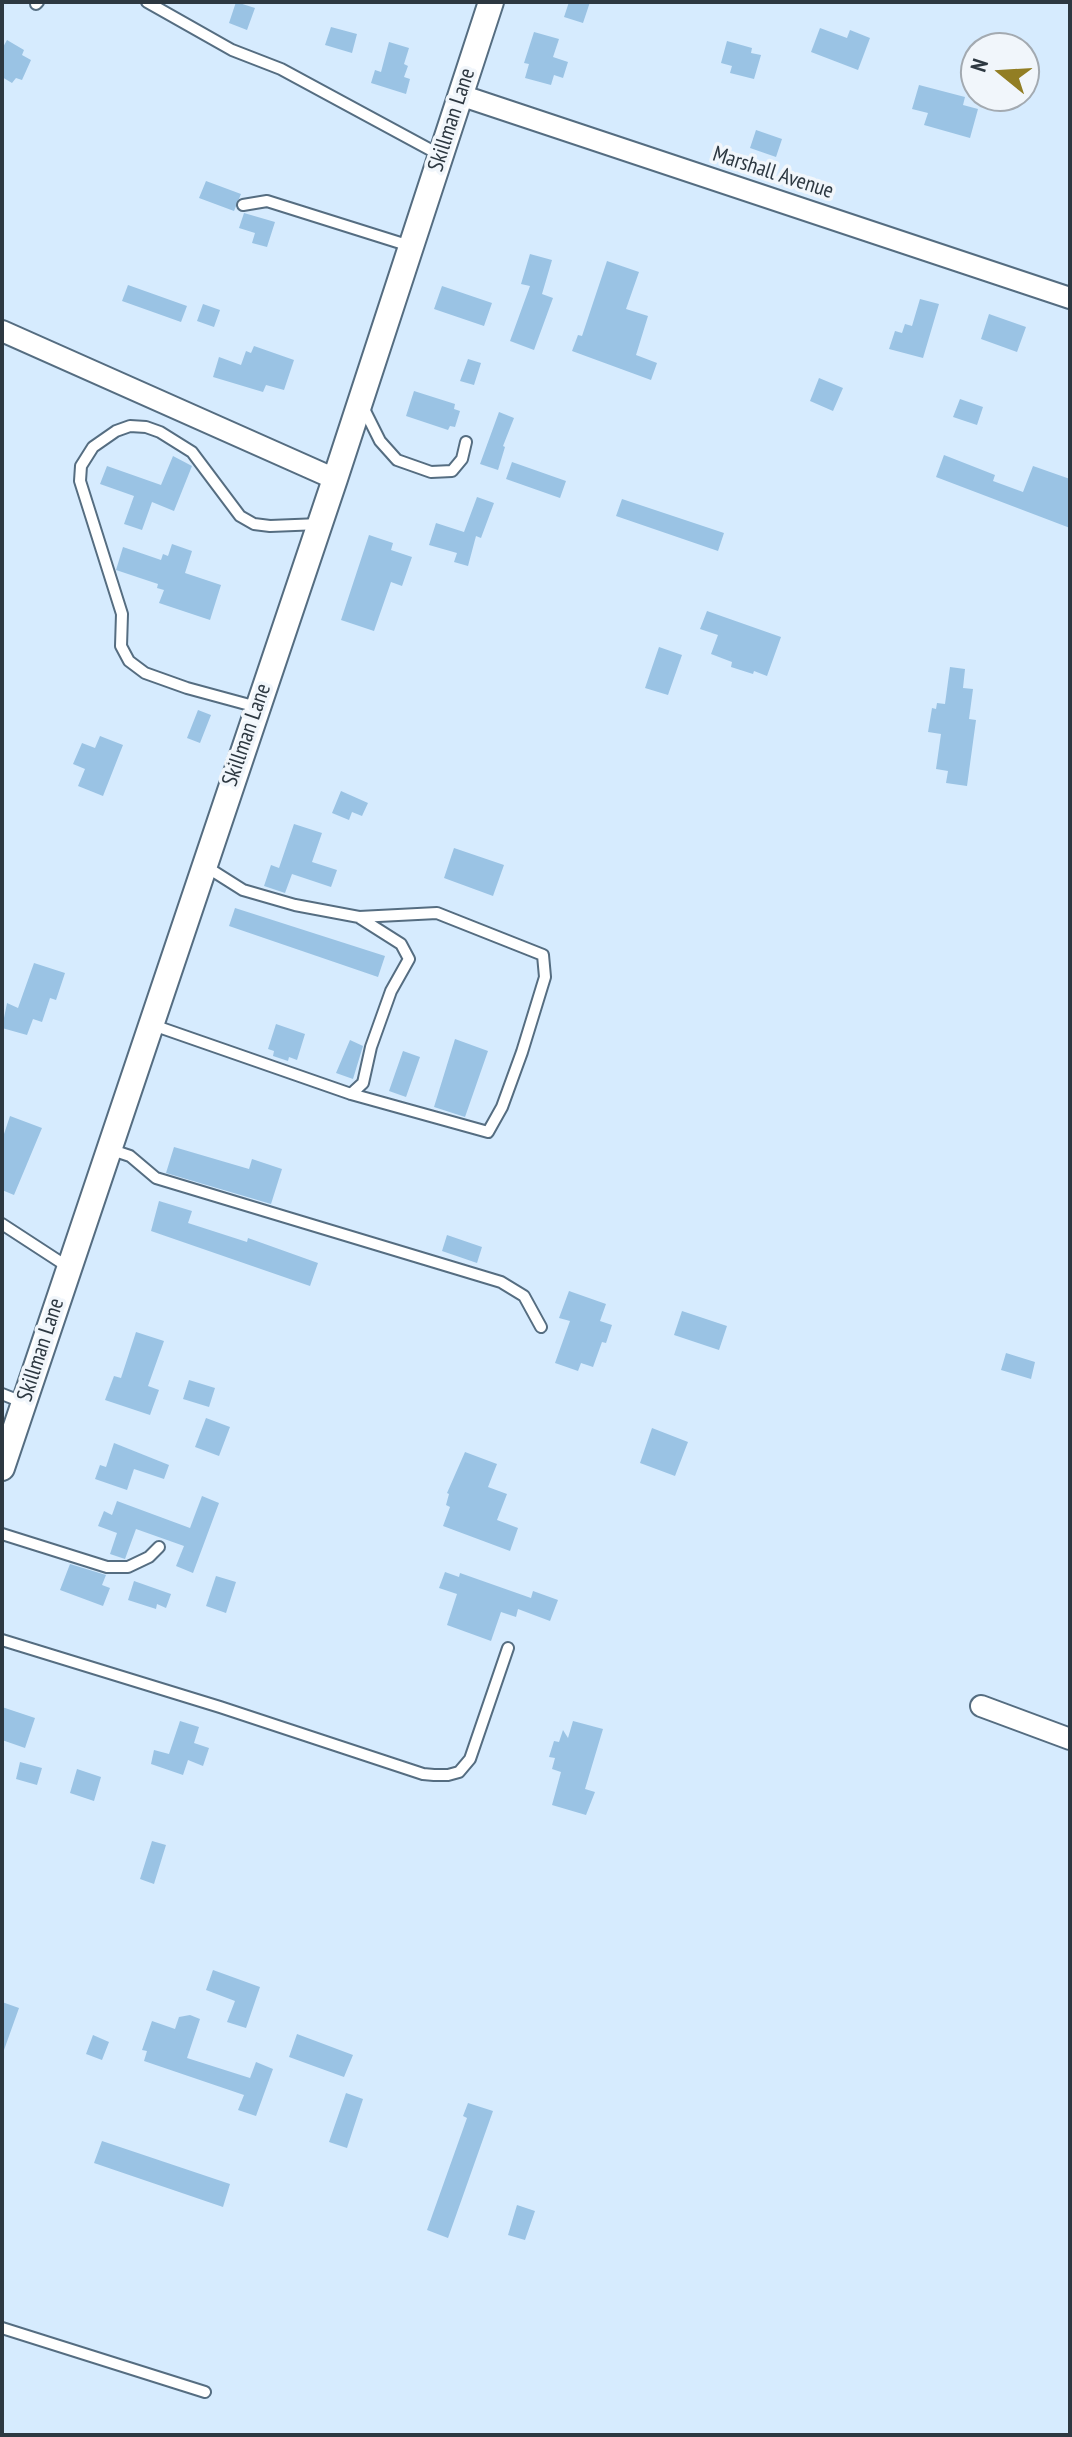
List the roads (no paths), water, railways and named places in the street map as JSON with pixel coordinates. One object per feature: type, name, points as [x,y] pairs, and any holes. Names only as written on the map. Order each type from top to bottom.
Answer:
[{"type":"street","name":"Skillman Lane","points":[[2,1468],[13,1398],[68,1267],[320,524],[491,2]]},
{"type":"street","name":"Marshall Avenue","points":[[460,95],[1070,298]]},
{"type":"street","points":[[2,331],[335,479]]},
{"type":"street","points":[[981,1706],[1070,1739]]},
{"type":"lane","points":[[147,2],[232,50],[281,69],[440,155]]},
{"type":"lane","points":[[243,205],[267,201],[410,246]]},
{"type":"lane","points":[[360,401],[380,441],[397,460],[431,472],[452,471],[462,459],[466,442]]},
{"type":"lane","points":[[257,707],[145,673],[129,661],[121,646],[122,614],[80,481],[81,466],[93,447],[116,431],[130,426],[146,427],[192,452],[240,516],[254,524],[320,524]]},
{"type":"lane","points":[[150,1024],[351,1094],[488,1132],[502,1107],[545,977],[543,955],[437,913],[359,917],[295,905],[243,890],[203,864]]},
{"type":"lane","points":[[351,1094],[363,1083],[371,1047],[387,1002],[409,959],[401,944],[359,917]]},
{"type":"lane","points":[[108,1149],[130,1156],[156,1178],[501,1282],[524,1296],[541,1327]]},
{"type":"lane","points":[[2,1224],[68,1267]]},
{"type":"lane","points":[[2,1534],[107,1567],[128,1567],[149,1557],[159,1547]]},
{"type":"lane","points":[[2,1640],[434,1775],[459,1772],[470,1759],[508,1648]]},
{"type":"lane","points":[[2,2328],[205,2392]]}]
